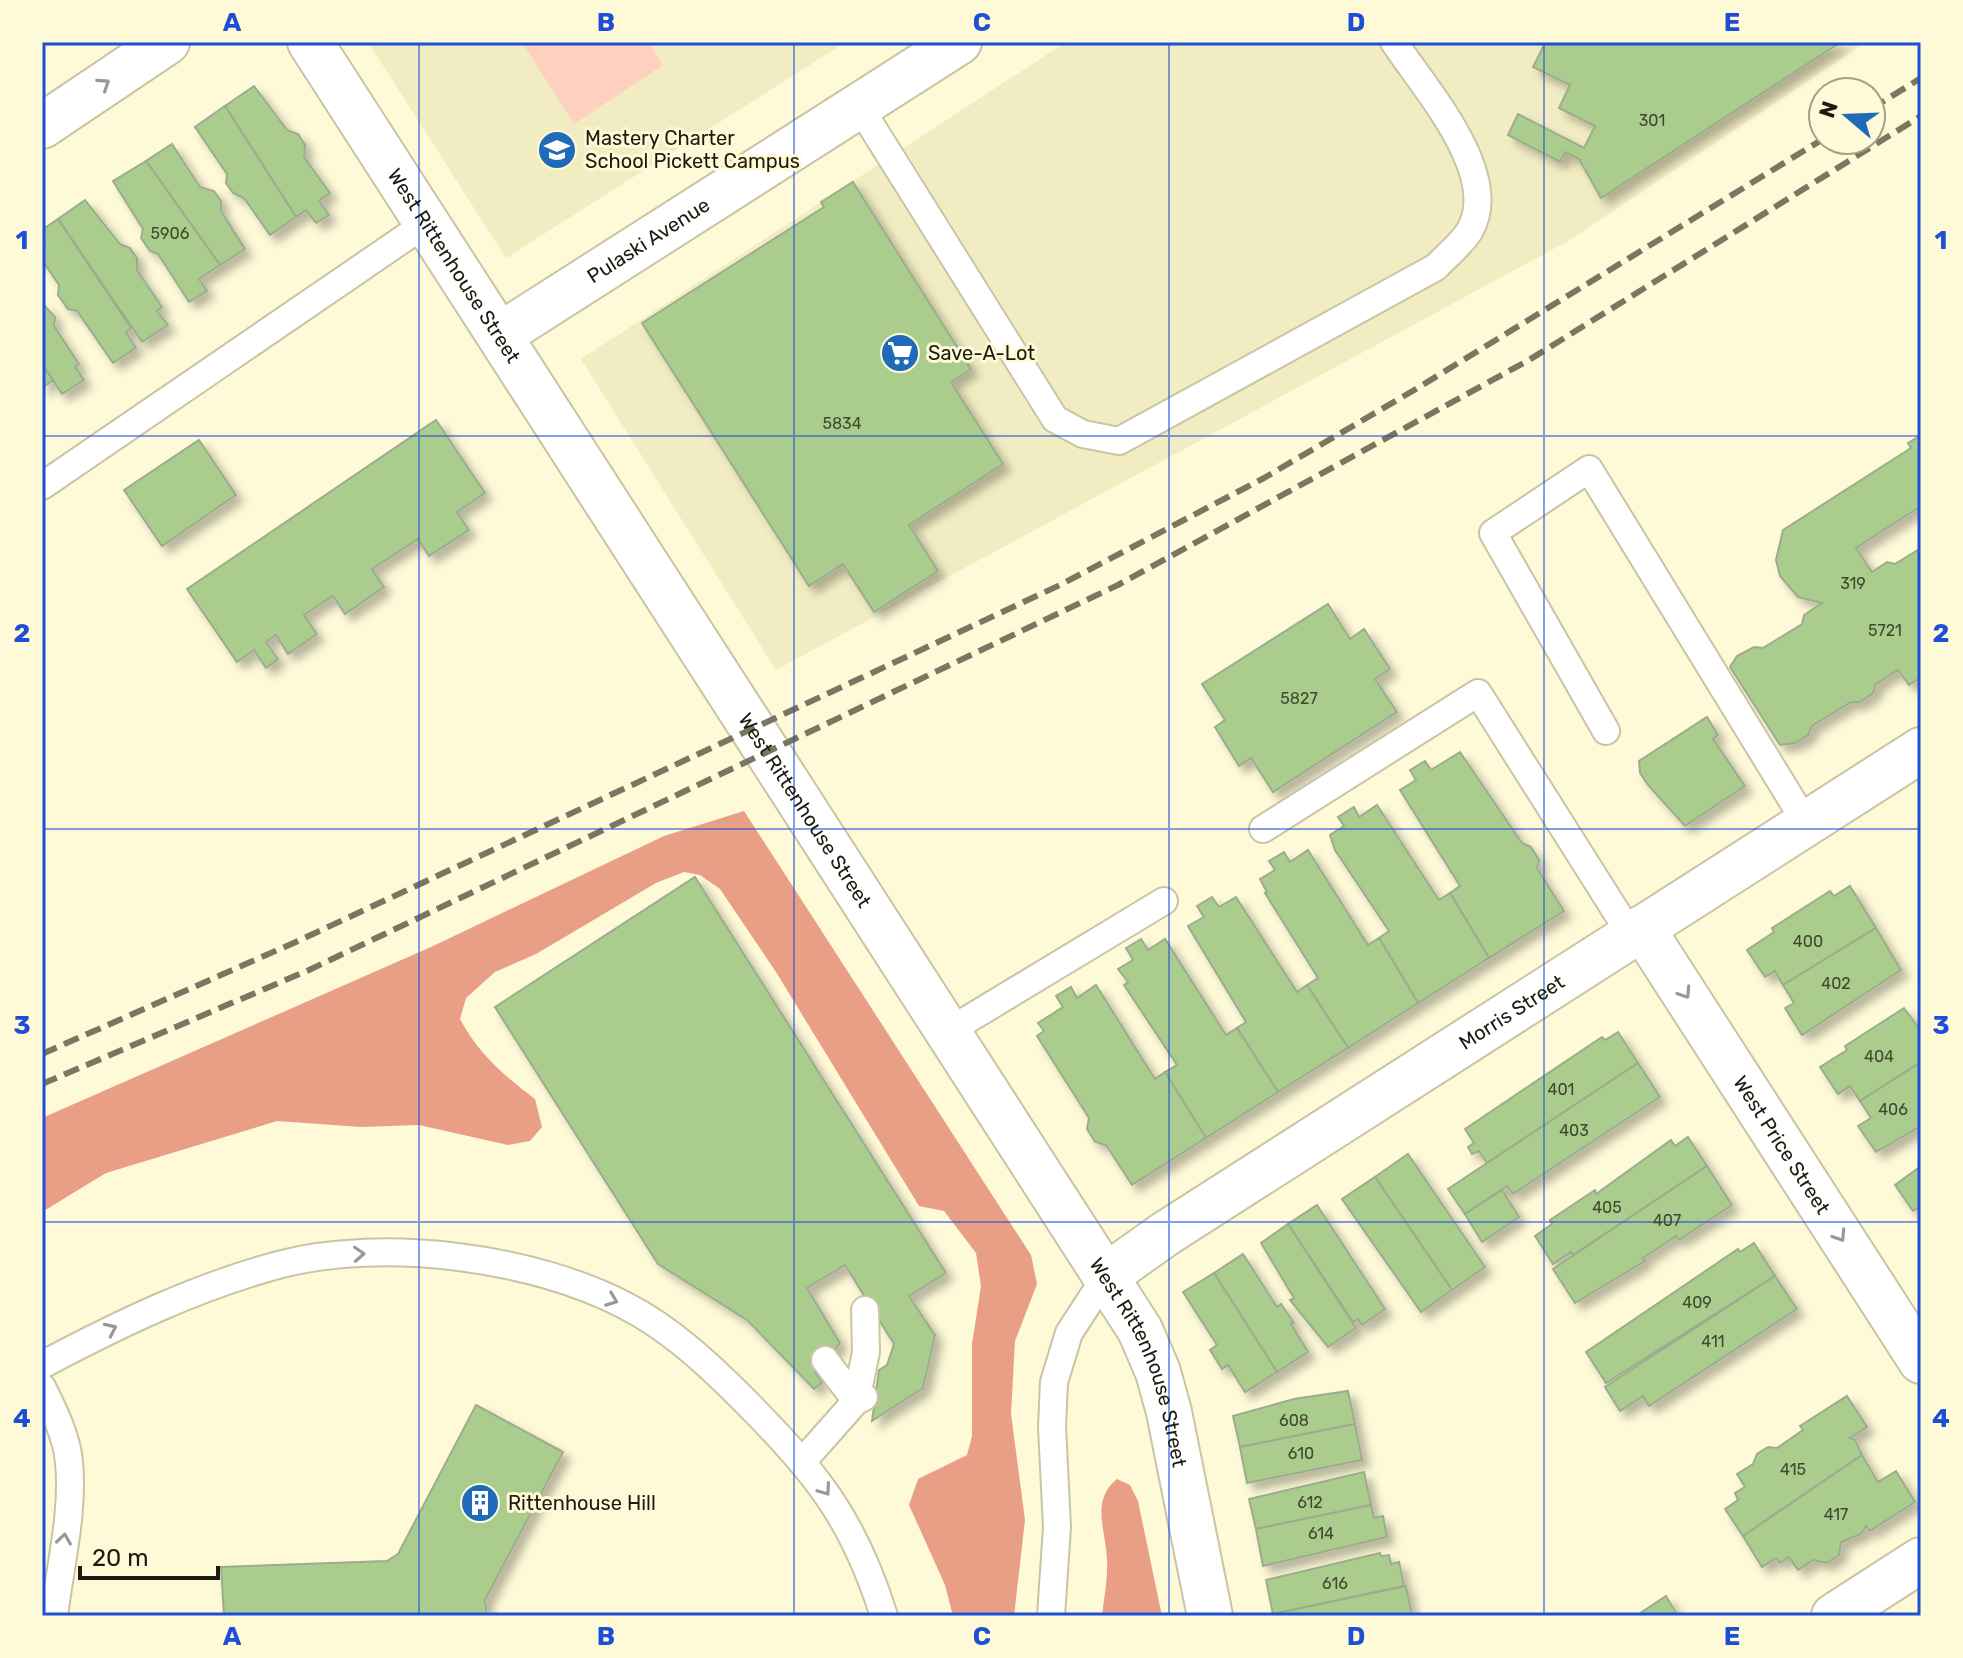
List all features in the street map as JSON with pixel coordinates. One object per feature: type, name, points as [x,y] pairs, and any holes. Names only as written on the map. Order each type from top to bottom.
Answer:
[{"type":"street","points":[[42,126],[167,42]]},
{"type":"street","name":"West Rittenhouse Street","points":[[310,42],[1146,1342],[1158,1372],[1210,1616]]},
{"type":"street","name":"Pulaski Avenue","points":[[500,335],[959,42]]},
{"type":"street","name":"Morris Street","points":[[1106,1276],[1165,1234],[1921,750]]},
{"type":"street","name":"West Price Street","points":[[1636,932],[1921,1361]]},
{"type":"street","points":[[1834,1616],[1921,1560]]},
{"type":"lane","points":[[859,106],[1055,419],[1083,434],[1119,441],[1436,267],[1470,230],[1480,192],[1465,151],[1394,42]]},
{"type":"lane","points":[[42,486],[428,222]]},
{"type":"lane","points":[[1606,731],[1493,533],[1589,469],[1806,823]]},
{"type":"lane","points":[[1263,829],[1478,693],[1636,932]]},
{"type":"lane","points":[[947,1032],[1164,901]]},
{"type":"lane","points":[[42,1365],[164,1305],[285,1264],[350,1254],[422,1254],[524,1271],[624,1305],[674,1337],[721,1377],[803,1461],[847,1522],[884,1616]]},
{"type":"lane","points":[[1051,1616],[1057,1527],[1052,1427],[1054,1382],[1069,1333],[1106,1276]]},
{"type":"lane","points":[[803,1461],[867,1395],[865,1310]]},
{"type":"lane","points":[[825,1360],[867,1395]]},
{"type":"lane","points":[[42,1387],[55,1414],[69,1461],[68,1510],[54,1616]]},
{"type":"shaded area","name":"Mastery Charter School Pickett Campus","points":[[368,42],[846,42],[506,258]]},
{"type":"shaded area","points":[[522,42],[648,42],[663,65],[574,124]]},
{"type":"shaded area","points":[[1066,42],[1866,42],[1815,76],[1807,76],[1807,81],[1570,240],[776,670],[581,359]]},
{"type":"shaded area","points":[[744,811],[1031,1255],[1037,1284],[1015,1341],[1011,1414],[1025,1520],[1014,1616],[953,1616],[945,1585],[909,1505],[918,1479],[967,1455],[972,1436],[972,1344],[981,1286],[976,1253],[944,1211],[919,1206],[776,972],[720,889],[700,875],[684,872],[656,883],[536,954],[495,972],[466,998],[460,1019],[467,1032],[493,1063],[535,1099],[542,1127],[530,1141],[508,1145],[419,1125],[361,1127],[277,1121],[106,1173],[42,1212],[42,1118],[431,947],[664,836]]},
{"type":"shaded area","points":[[1117,1479],[1130,1485],[1138,1501],[1162,1616],[1102,1616],[1107,1567],[1102,1506],[1109,1488]]},
{"type":"building","points":[[1537,42],[1841,42],[1601,198],[1579,159],[1565,152],[1560,162],[1508,135],[1518,114],[1584,148],[1595,126],[1559,108],[1570,85],[1533,67],[1544,45]]},
{"type":"building","points":[[254,86],[287,130],[298,134],[305,145],[304,157],[330,193],[319,201],[329,215],[316,223],[306,210],[296,217],[225,106]]},
{"type":"building","points":[[225,106],[296,217],[270,235],[244,198],[233,193],[226,183],[227,174],[195,127]]},
{"type":"building","points":[[172,144],[200,187],[214,191],[221,201],[221,211],[245,249],[220,265],[146,161]]},
{"type":"building","points":[[146,161],[220,265],[199,279],[207,291],[189,302],[158,254],[150,251],[141,238],[143,229],[113,181]]},
{"type":"building","points":[[853,182],[971,369],[951,382],[1003,464],[909,525],[938,571],[874,612],[843,564],[809,586],[642,323],[824,207],[821,202]]},
{"type":"building","points":[[85,200],[120,244],[130,248],[137,258],[137,270],[162,307],[157,311],[168,325],[142,342],[58,219]]},
{"type":"building","points":[[58,219],[131,328],[126,332],[136,348],[113,363],[77,311],[68,309],[58,295],[59,285],[42,260],[45,246],[42,230]]},
{"type":"building","points":[[42,303],[55,317],[54,326],[79,364],[75,367],[84,380],[62,394],[42,364]]},
{"type":"building","points":[[42,364],[53,380],[42,388]]},
{"type":"building","points":[[436,420],[485,493],[457,512],[469,530],[429,556],[418,539],[372,569],[384,587],[345,614],[333,596],[304,615],[317,634],[288,654],[276,635],[266,642],[278,659],[266,668],[254,650],[237,662],[187,589]]},
{"type":"building","points":[[1921,435],[1921,506],[1856,548],[1872,572],[1887,562],[1895,564],[1921,548],[1921,677],[1909,685],[1898,670],[1876,684],[1873,693],[1860,702],[1851,702],[1812,726],[1808,735],[1795,743],[1780,745],[1730,667],[1737,656],[1754,647],[1763,648],[1802,624],[1804,615],[1822,603],[1798,597],[1780,576],[1776,560],[1783,530],[1911,448],[1908,443]]},
{"type":"building","points":[[199,440],[236,495],[162,546],[124,490]]},
{"type":"building","points":[[1328,604],[1350,639],[1364,629],[1390,669],[1375,679],[1397,712],[1273,792],[1251,758],[1239,766],[1215,727],[1225,720],[1202,684]]},
{"type":"building","points":[[1707,717],[1718,735],[1713,739],[1745,786],[1685,826],[1648,785],[1640,773],[1639,761]]},
{"type":"building","points":[[1460,752],[1522,843],[1531,847],[1539,860],[1537,868],[1564,911],[1489,958],[1450,893],[1460,886],[1400,790],[1416,780],[1410,770],[1425,761],[1431,770]]},
{"type":"building","points":[[1377,805],[1439,900],[1450,893],[1489,958],[1418,1003],[1379,938],[1389,931],[1335,850],[1330,835],[1344,826],[1338,817],[1354,807],[1359,817]]},
{"type":"building","points":[[1308,850],[1368,945],[1379,938],[1418,1003],[1348,1048],[1307,985],[1318,978],[1265,893],[1260,879],[1275,870],[1269,861],[1284,852],[1290,862]]},
{"type":"building","points":[[695,877],[946,1273],[909,1296],[935,1335],[923,1388],[872,1421],[879,1370],[887,1365],[894,1344],[845,1265],[807,1288],[840,1343],[815,1372],[822,1383],[814,1389],[747,1320],[658,1264],[495,1007]]},
{"type":"building","points":[[1850,886],[1876,928],[1783,985],[1775,971],[1765,977],[1747,950],[1774,932],[1772,928],[1830,891],[1834,896]]},
{"type":"building","points":[[1212,897],[1219,907],[1236,897],[1297,992],[1307,985],[1348,1048],[1278,1092],[1237,1028],[1246,1022],[1188,926],[1204,917],[1197,906]]},
{"type":"building","points":[[1876,928],[1901,970],[1802,1035],[1785,1008],[1794,1003],[1783,985]]},
{"type":"building","points":[[1141,939],[1148,950],[1165,939],[1226,1035],[1237,1028],[1278,1092],[1206,1138],[1165,1072],[1177,1065],[1124,985],[1128,982],[1118,969],[1133,960],[1126,948]]},
{"type":"building","points":[[1096,985],[1155,1079],[1165,1072],[1206,1138],[1132,1185],[1106,1145],[1095,1142],[1087,1129],[1089,1118],[1037,1036],[1044,1031],[1038,1023],[1063,1007],[1056,996],[1071,987],[1077,998]]},
{"type":"building","points":[[1904,1008],[1921,1031],[1921,1062],[1860,1101],[1850,1086],[1838,1094],[1820,1067],[1847,1050],[1845,1046]]},
{"type":"building","points":[[1618,1032],[1638,1063],[1487,1163],[1479,1151],[1472,1154],[1468,1147],[1474,1143],[1465,1129],[1602,1037],[1605,1040]]},
{"type":"building","points":[[1921,1062],[1921,1126],[1876,1152],[1858,1126],[1871,1118],[1860,1101]]},
{"type":"building","points":[[1638,1063],[1660,1097],[1513,1194],[1507,1186],[1465,1214],[1448,1189]]},
{"type":"building","points":[[1688,1137],[1707,1166],[1573,1255],[1571,1252],[1553,1264],[1535,1236],[1552,1224],[1550,1220],[1595,1190],[1596,1194],[1671,1140],[1675,1146]]},
{"type":"building","points":[[1408,1154],[1485,1267],[1452,1290],[1375,1177]]},
{"type":"building","points":[[1707,1166],[1732,1205],[1679,1240],[1676,1236],[1643,1258],[1645,1261],[1575,1303],[1553,1269]]},
{"type":"building","points":[[1921,1166],[1921,1206],[1913,1211],[1895,1185]]},
{"type":"building","points":[[1375,1177],[1452,1290],[1421,1312],[1342,1199]]},
{"type":"building","points":[[1502,1190],[1519,1217],[1482,1242],[1465,1214]]},
{"type":"building","points":[[1317,1205],[1385,1309],[1362,1325],[1358,1319],[1353,1322],[1288,1224]]},
{"type":"building","points":[[1288,1224],[1356,1328],[1328,1347],[1290,1300],[1294,1298],[1261,1243]]},
{"type":"building","points":[[1754,1243],[1775,1276],[1606,1383],[1586,1352],[1738,1249],[1740,1252]]},
{"type":"building","points":[[1243,1254],[1277,1307],[1281,1304],[1294,1323],[1291,1324],[1308,1352],[1277,1372],[1214,1273]]},
{"type":"building","points":[[1214,1273],[1277,1372],[1245,1392],[1228,1365],[1222,1369],[1210,1350],[1217,1345],[1183,1292]]},
{"type":"building","points":[[1775,1276],[1797,1309],[1649,1406],[1643,1396],[1620,1411],[1605,1387]]},
{"type":"building","points":[[1348,1391],[1355,1424],[1240,1447],[1233,1416],[1294,1399]]},
{"type":"building","points":[[1847,1396],[1867,1427],[1850,1438],[1855,1440],[1862,1455],[1743,1536],[1725,1509],[1738,1500],[1735,1493],[1745,1487],[1737,1474],[1753,1464],[1757,1454],[1768,1447],[1777,1448],[1803,1430],[1800,1426]]},
{"type":"building","name":"Rittenhouse Hill","points":[[476,1405],[563,1452],[485,1600],[487,1616],[224,1616],[221,1567],[387,1561],[398,1554]]},
{"type":"building","points":[[1355,1424],[1362,1460],[1247,1483],[1240,1447]]},
{"type":"building","points":[[1862,1455],[1878,1482],[1896,1471],[1915,1502],[1870,1531],[1866,1526],[1861,1534],[1841,1542],[1839,1555],[1827,1563],[1813,1560],[1798,1570],[1789,1557],[1780,1563],[1776,1558],[1762,1567],[1743,1536]]},
{"type":"building","points":[[1364,1472],[1371,1505],[1256,1529],[1249,1499]]},
{"type":"building","points":[[1371,1505],[1374,1518],[1383,1516],[1387,1537],[1263,1566],[1256,1529]]},
{"type":"building","points":[[1380,1553],[1381,1556],[1389,1555],[1391,1564],[1399,1562],[1404,1586],[1273,1614],[1266,1580]]},
{"type":"building","points":[[1406,1586],[1412,1616],[1273,1614]]},
{"type":"building","points":[[1666,1596],[1678,1616],[1636,1616]]},
{"type":"railway","points":[[1887,99],[1921,78]]},
{"type":"railway","points":[[42,1084],[309,970],[1118,585],[1529,360],[1921,116]]},
{"type":"railway","points":[[42,1054],[298,941],[1060,585],[1264,478],[1416,389],[1807,149]]},
{"type":"place","name":"Mastery Charter School Pickett Campus","points":[[557,150]]},
{"type":"place","name":"Save-A-Lot","points":[[900,353]]},
{"type":"place","name":"Rittenhouse Hill","points":[[480,1503]]}]
